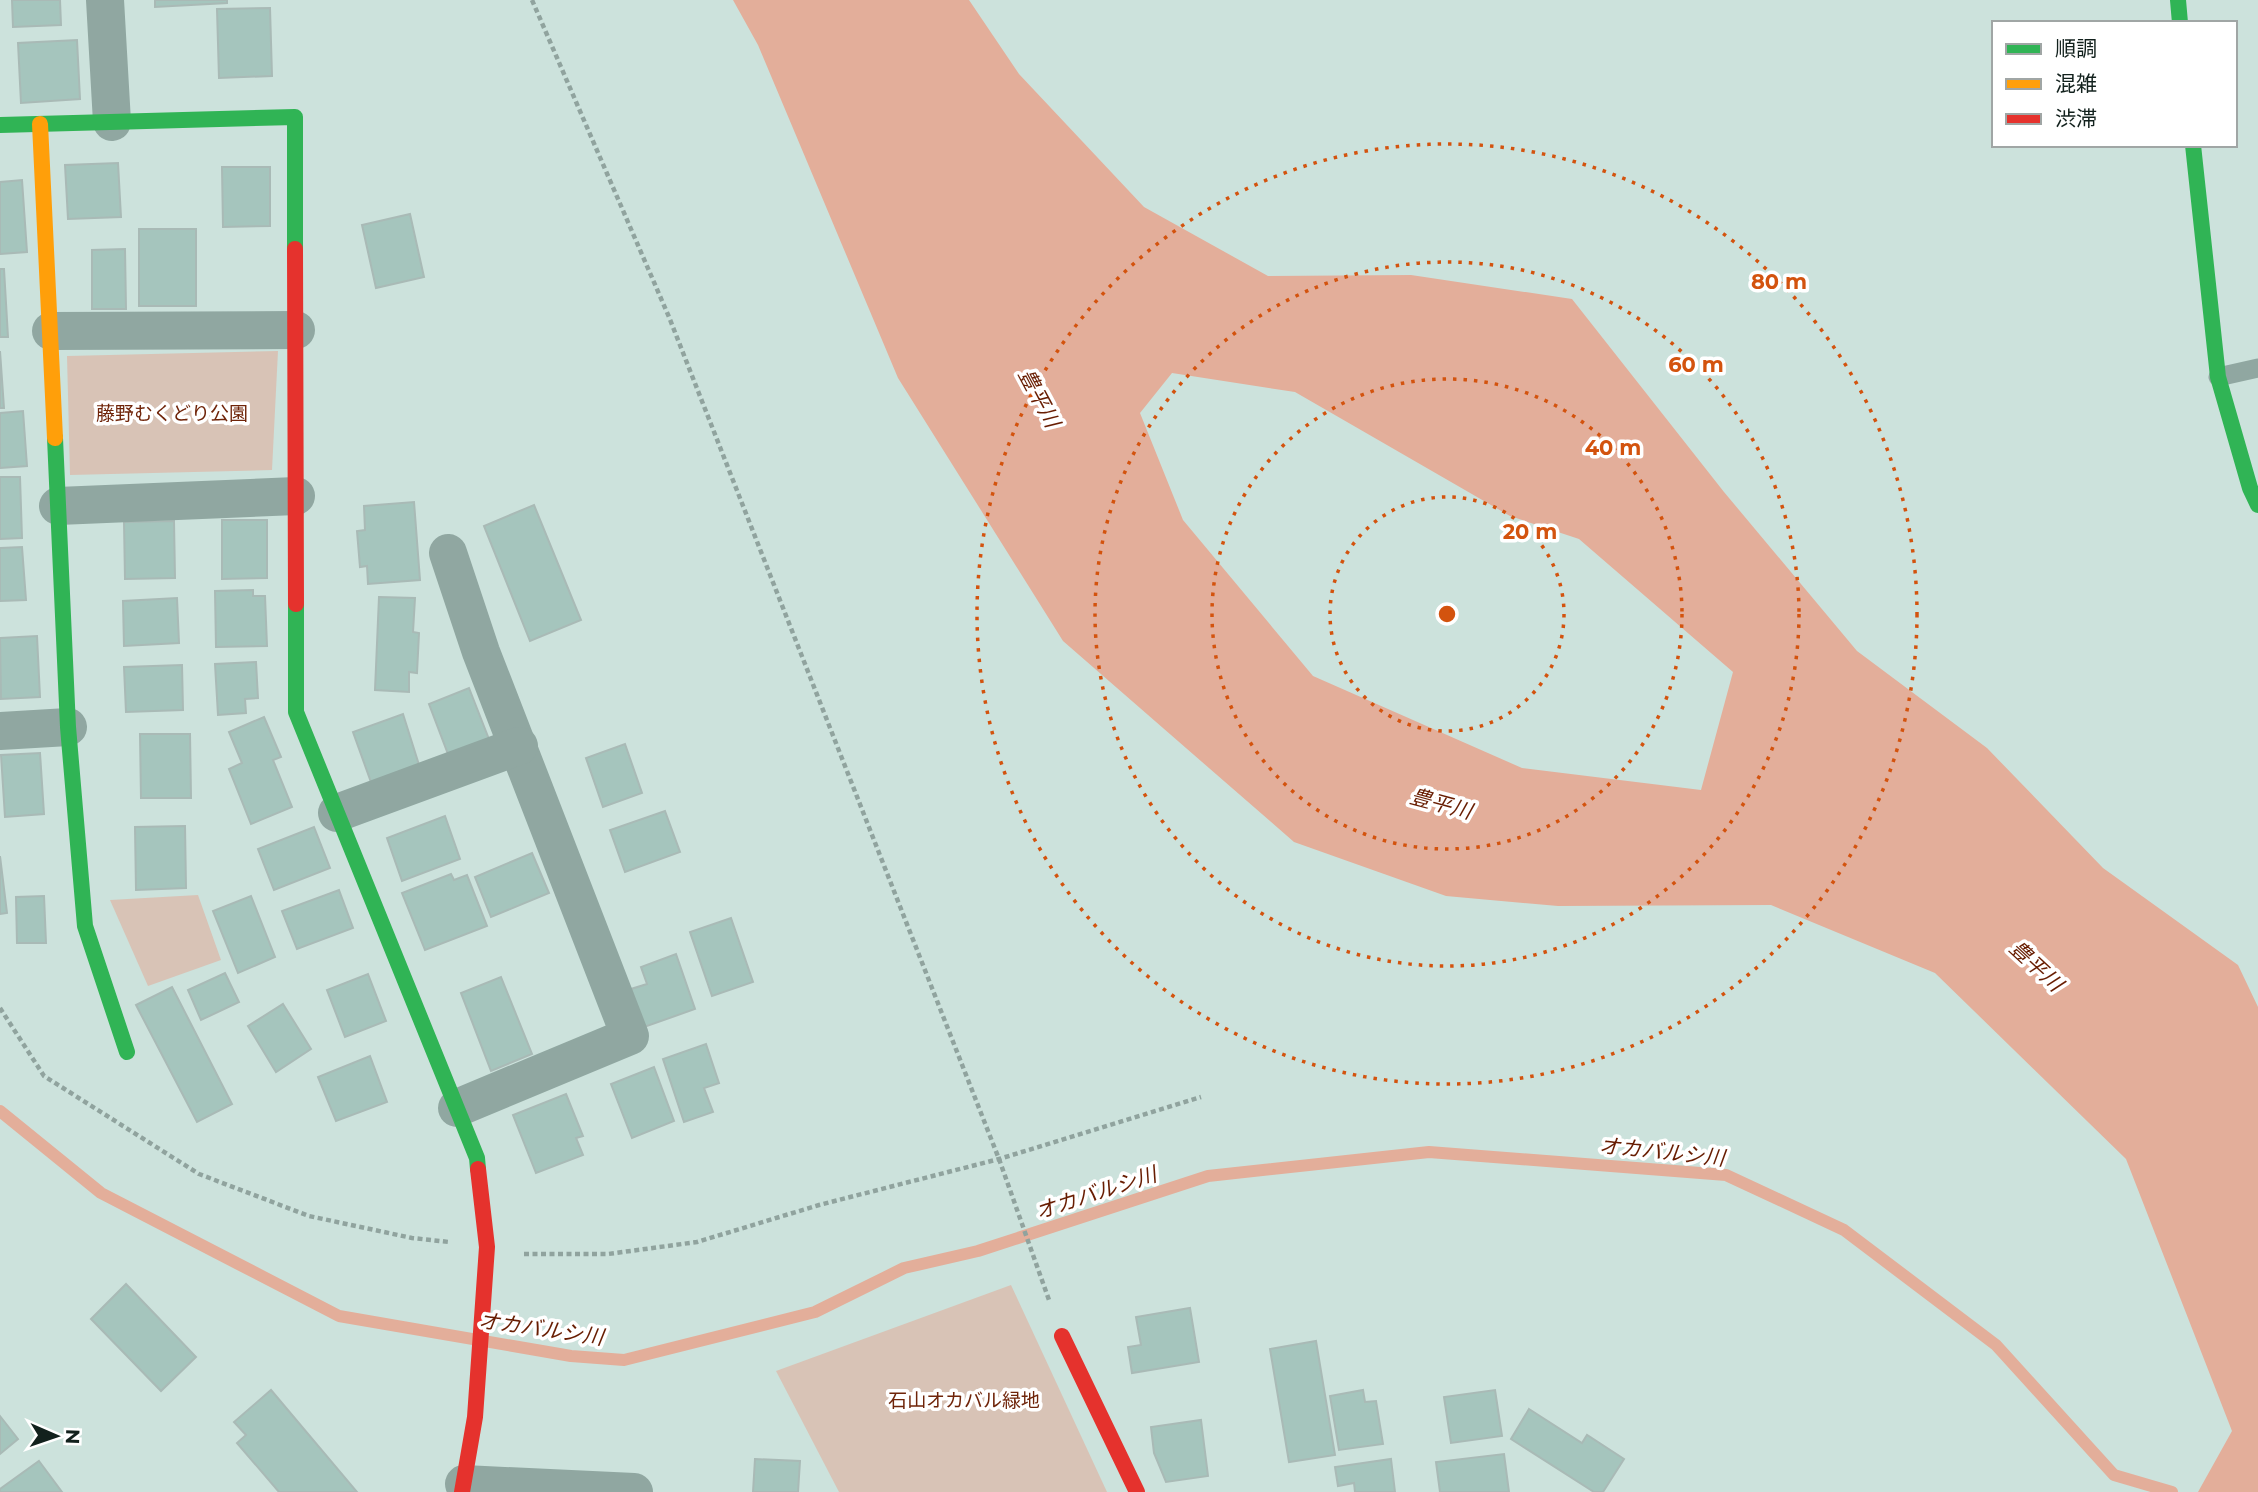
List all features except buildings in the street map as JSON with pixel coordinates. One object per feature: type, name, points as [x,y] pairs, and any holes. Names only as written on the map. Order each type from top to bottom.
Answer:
[{"type":"street","points":[[105,0],[112,122]]},
{"type":"street","points":[[2178,0],[2180,21]]},
{"type":"street","points":[[0,125],[295,117],[296,712],[477,1158],[487,1247],[475,1417],[463,1488],[634,1492]]},
{"type":"street","points":[[40,124],[68,727],[85,926],[127,1052]]},
{"type":"street","points":[[2193,147],[2218,377],[2250,488],[2258,505]]},
{"type":"street","points":[[51,331],[296,330]]},
{"type":"street","points":[[58,506],[296,496]]},
{"type":"street","points":[[447,553],[481,652],[631,1036],[457,1108]]},
{"type":"street","points":[[0,731],[68,727]]},
{"type":"street","points":[[337,813],[519,746]]},
{"type":"street","points":[[1062,1336],[1137,1492]]},
{"type":"lane","points":[[2218,377],[2258,368]]},
{"type":"path","points":[[532,0],[669,317],[999,1159],[1062,1336]]},
{"type":"path","points":[[0,1008],[44,1076],[199,1174],[309,1216],[412,1238],[522,1254],[608,1254],[697,1242],[819,1205],[999,1159],[1202,1097]]},
{"type":"green space","name":"藤野むくどり公園","points":[[278,351],[272,470],[70,475],[67,356]]},
{"type":"green space","points":[[198,895],[221,960],[148,986],[110,900]]},
{"type":"green space","name":"石山オカバル緑地","points":[[1011,1285],[1107,1492],[839,1492],[776,1371]]},
{"type":"water","name":"豊平川","points":[[733,0],[969,0],[1019,74],[1144,207],[1268,276],[1411,275],[1572,299],[1724,492],[1857,651],[1987,748],[2103,868],[2238,965],[2258,1007],[2258,1492],[2198,1492],[2232,1431],[2126,1159],[1935,973],[1771,905],[1558,906],[1446,896],[1294,842],[1063,641],[898,378],[758,45]],"holes":[[[1172,373],[1295,392],[1510,516],[1579,539],[1733,672],[1701,790],[1522,768],[1313,676],[1183,520],[1140,413]]]},
{"type":"waterway","name":"オカバルシ川","points":[[0,1111],[101,1193],[339,1316],[571,1356],[624,1360],[815,1312],[904,1268],[978,1251],[1208,1176],[1429,1152],[1726,1175],[1844,1230],[1996,1345],[2114,1475],[2172,1492]]},
{"type":"traffic: fast","points":[[2178,0],[2180,21]]},
{"type":"traffic: fast","points":[[0,125],[295,117],[295,249]]},
{"type":"traffic: fast","points":[[2193,147],[2218,377],[2250,488],[2258,505]]},
{"type":"traffic: fast","points":[[55,438],[68,727],[85,926],[127,1052]]},
{"type":"traffic: fast","points":[[296,604],[296,712],[477,1158],[478,1169]]},
{"type":"traffic: slow","points":[[40,124],[55,438]]},
{"type":"traffic: jam","points":[[295,249],[296,604]]},
{"type":"traffic: jam","points":[[462,1492],[475,1417],[487,1247],[478,1169]]},
{"type":"traffic: jam","points":[[1062,1336],[1137,1492]]}]
